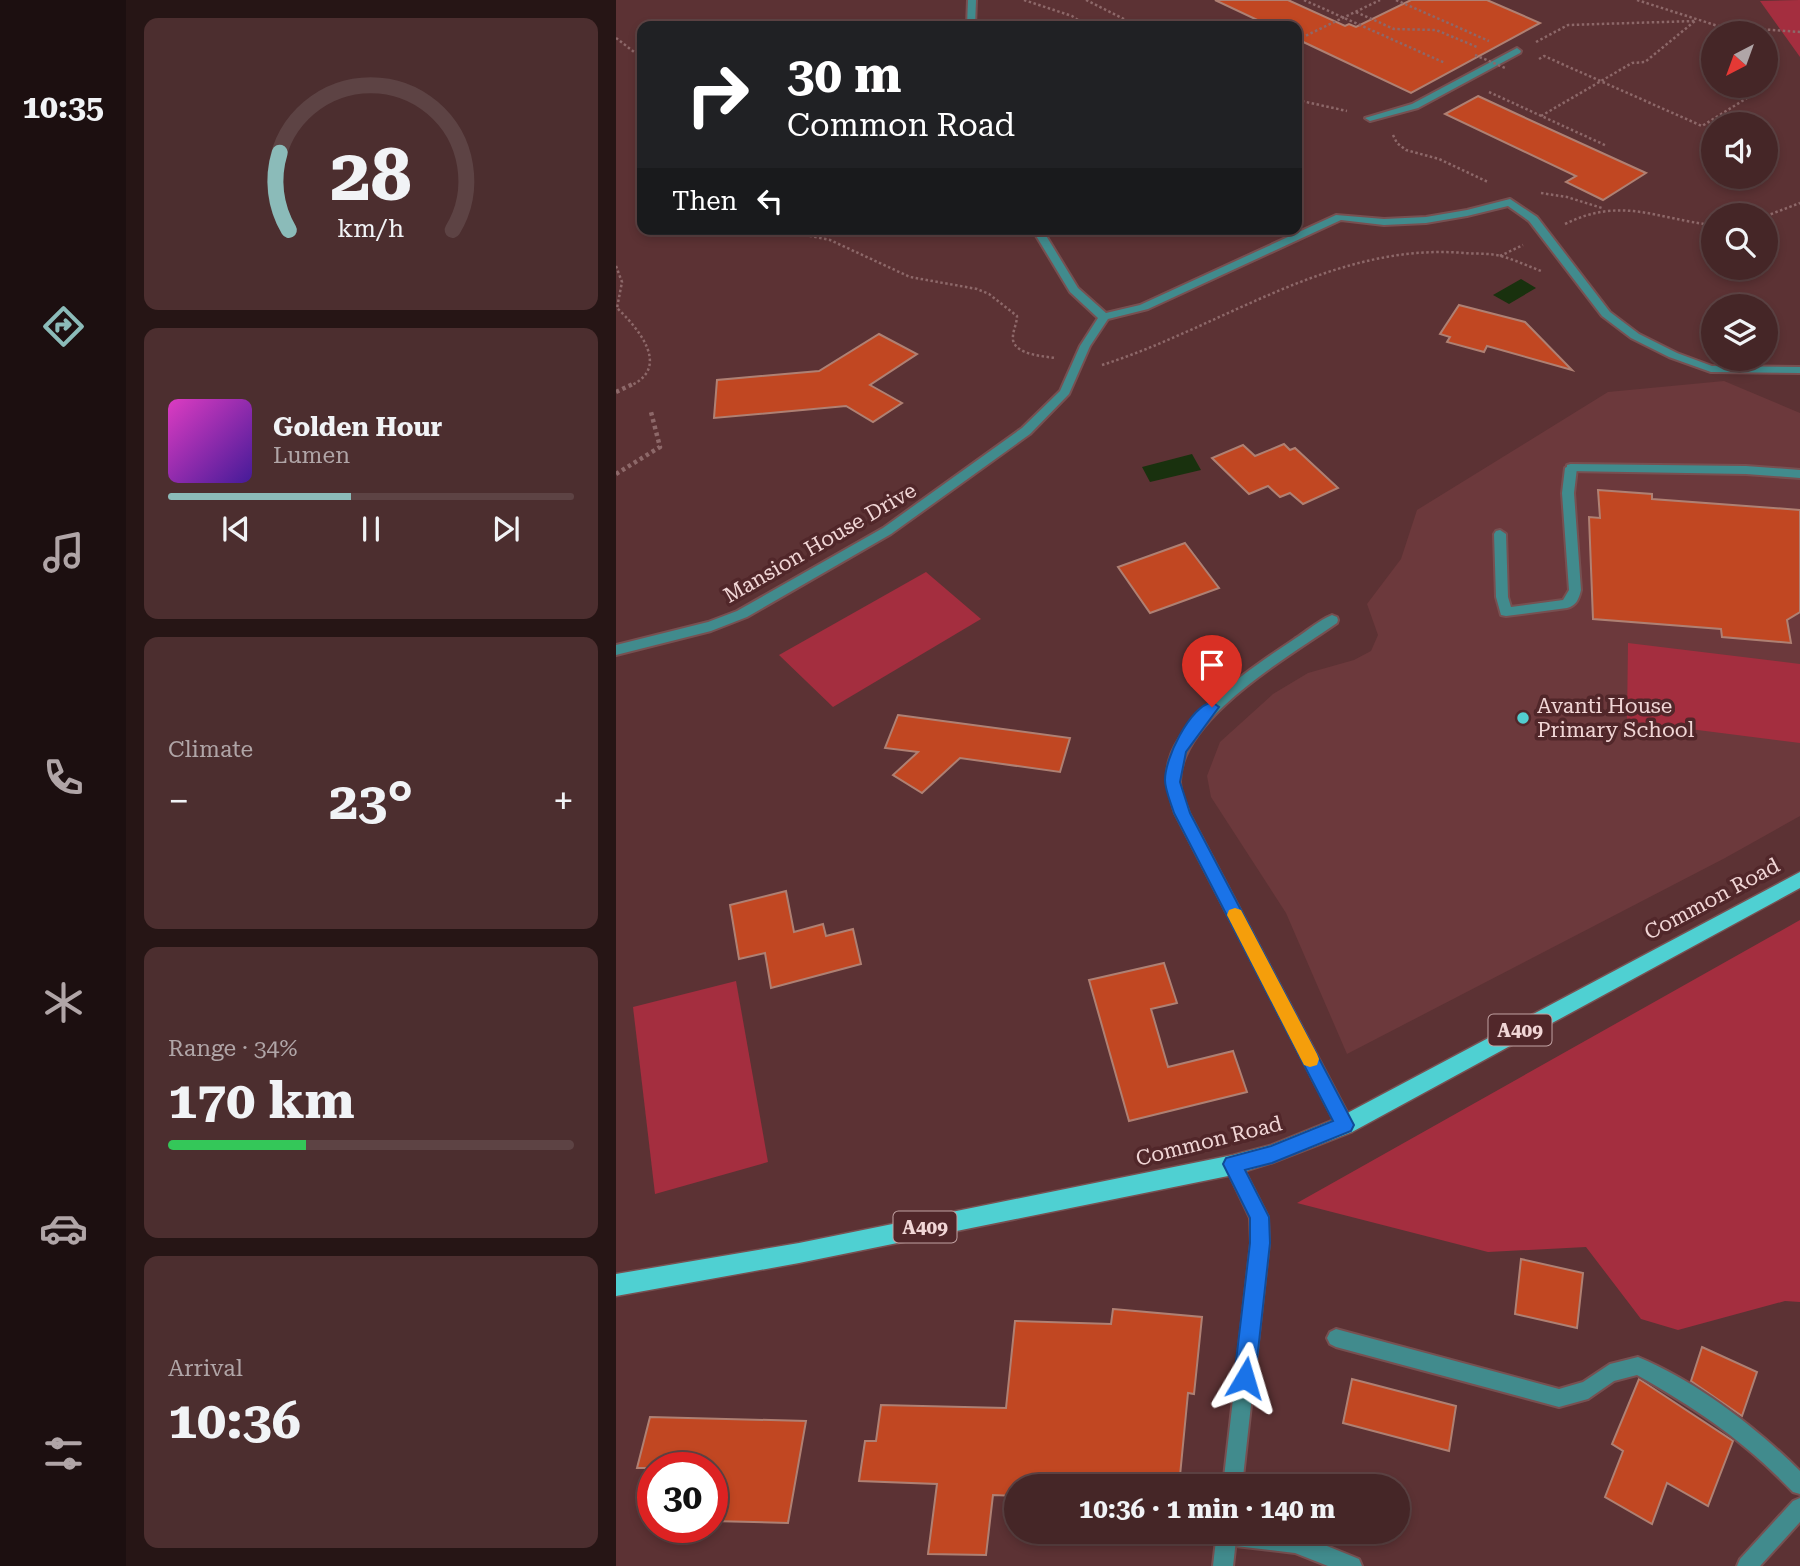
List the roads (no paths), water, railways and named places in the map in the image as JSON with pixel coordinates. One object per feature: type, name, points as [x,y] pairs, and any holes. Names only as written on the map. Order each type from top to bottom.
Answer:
[{"type":"main road","name":"Common Road","points":[[616,1284],[799,1252],[1272,1154],[1345,1125],[1800,879]]},
{"type":"street","points":[[971,21],[972,0]]},
{"type":"street","points":[[1370,118],[1415,106],[1517,51]]},
{"type":"street","points":[[1302,234],[1340,217],[1373,223],[1416,223],[1475,213],[1510,202],[1533,219],[1606,314],[1645,341],[1693,364],[1732,370],[1800,370]]},
{"type":"street","points":[[1041,235],[1074,290],[1104,317],[1144,307],[1301,235]]},
{"type":"street","name":"Mansion House Drive","points":[[616,650],[711,626],[741,614],[887,531],[1026,431],[1065,392],[1078,362],[1104,317]]},
{"type":"street","points":[[1500,534],[1502,597],[1506,612],[1567,604],[1573,598],[1575,590],[1568,493],[1571,468],[1746,470],[1800,474]]},
{"type":"street","points":[[1332,620],[1212,707],[1192,729],[1178,752],[1172,782],[1182,813],[1345,1125]]},
{"type":"street","points":[[1233,1164],[1259,1217],[1260,1243],[1233,1474]]},
{"type":"street","points":[[1336,1338],[1559,1398],[1588,1390],[1610,1373],[1638,1366],[1692,1396],[1724,1418],[1758,1443],[1800,1485]]},
{"type":"street","points":[[1747,1566],[1800,1508]]},
{"type":"street","points":[[1223,1566],[1226,1544]]},
{"type":"street","points":[[1297,1544],[1352,1566]]},
{"type":"place","name":"Avanti House Primary School","points":[[1523,718]]}]
